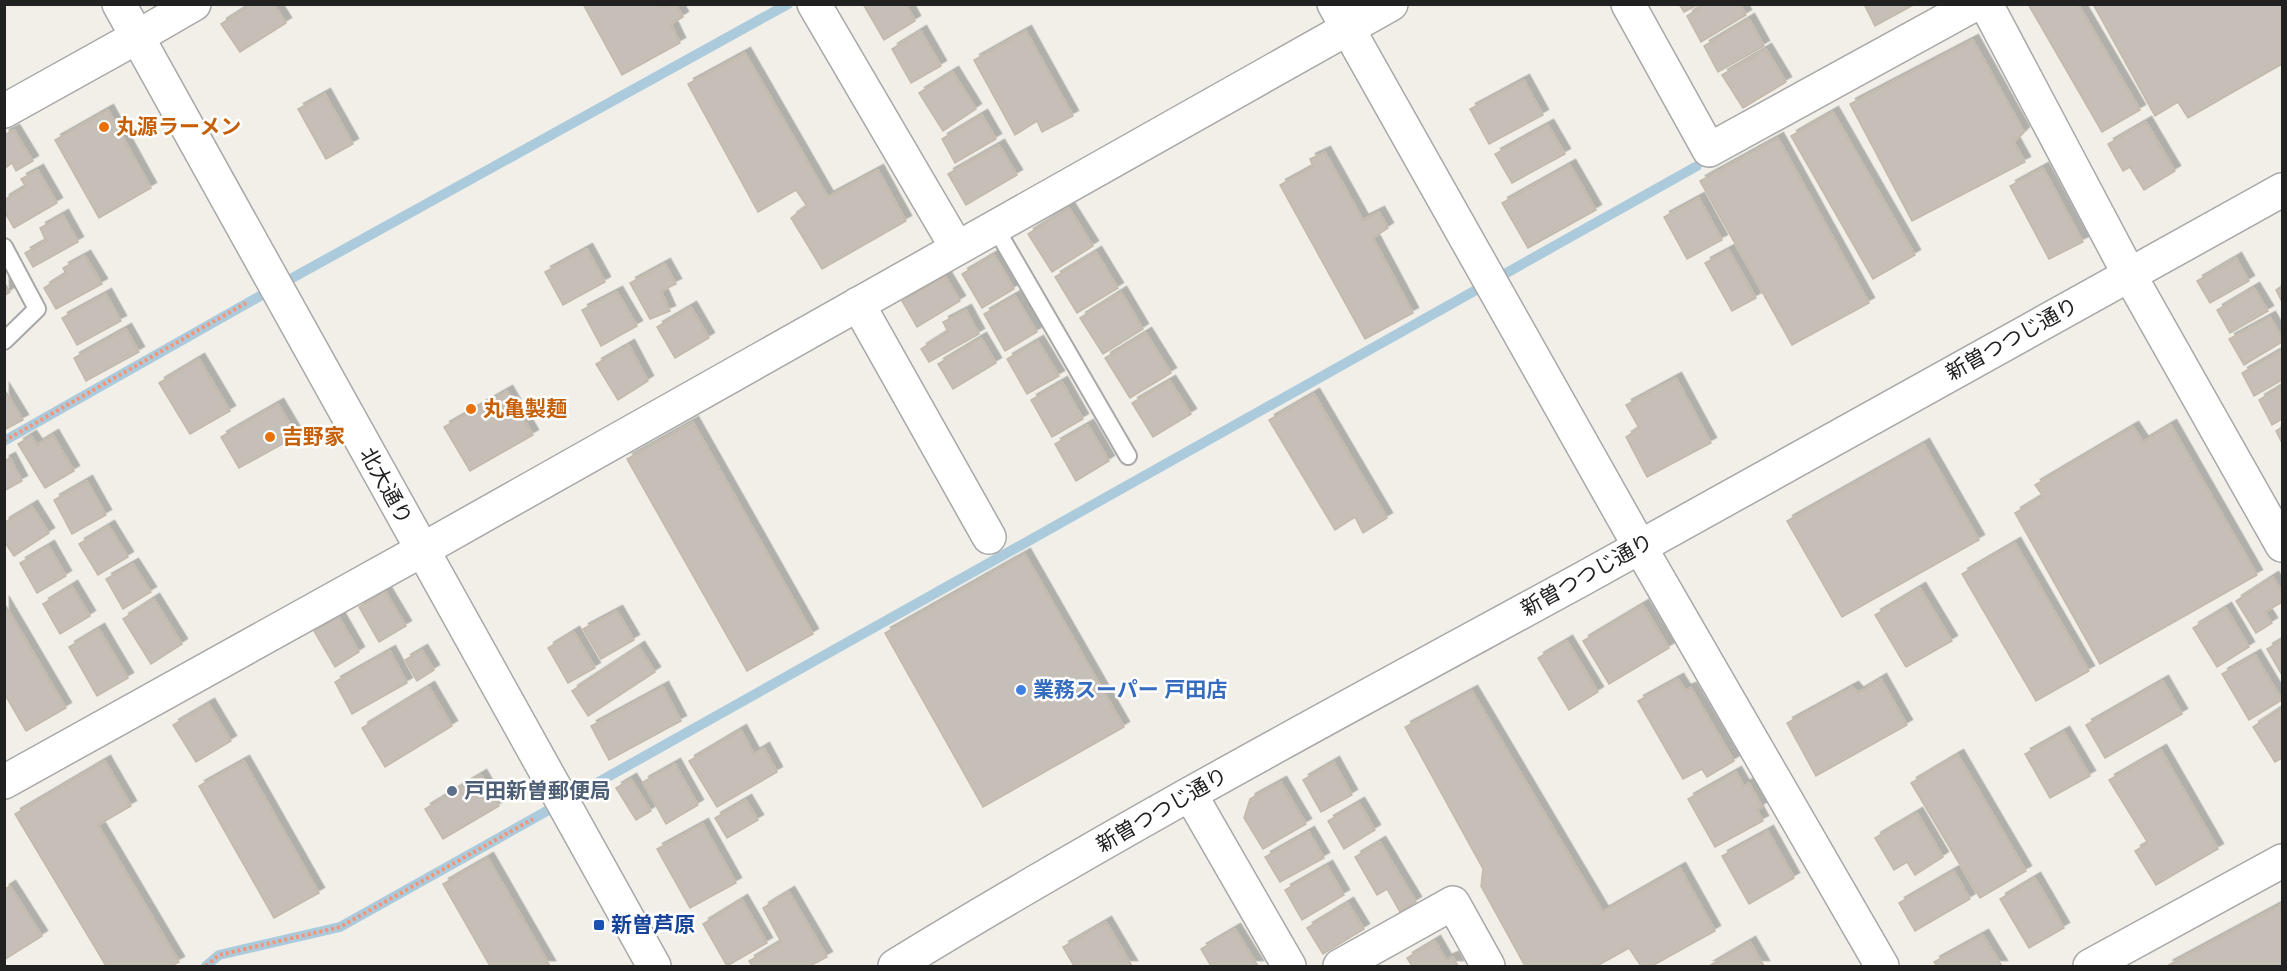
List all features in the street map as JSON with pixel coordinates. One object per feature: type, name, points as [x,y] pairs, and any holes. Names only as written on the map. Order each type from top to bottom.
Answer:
[{"type":"street","name":"北大通り","points":[[119,4],[654,966]]},
{"type":"street","points":[[4,111],[194,4]]},
{"type":"street","points":[[814,4],[957,249]]},
{"type":"street","points":[[4,782],[957,249],[1341,16],[1391,4]]},
{"type":"street","points":[[1628,4],[1709,150],[1975,4]]},
{"type":"street","points":[[1986,4],[2129,274],[2279,530]]},
{"type":"street","points":[[1341,16],[1640,547],[1882,966]]},
{"type":"street","name":"新曽つつじ通り","points":[[896,966],[985,911],[1190,794],[1640,547],[2129,274],[2282,192]]},
{"type":"street","points":[[858,304],[989,537]]},
{"type":"street","points":[[1190,794],[1289,966]]},
{"type":"street","points":[[2090,966],[2283,861]]},
{"type":"street","points":[[1340,966],[1454,903],[1488,966]]},
{"type":"lane","points":[[995,227],[1128,456]]},
{"type":"lane","points":[[4,247],[37,309],[4,341]]},
{"type":"path","points":[[4,441],[276,287]]},
{"type":"path","points":[[206,966],[219,955],[340,927],[562,802]]},
{"type":"building","points":[[252,4],[274,4],[286,23],[240,52],[221,24]]},
{"type":"building","points":[[583,4],[661,4],[663,8],[669,4],[676,4],[683,17],[671,24],[680,43],[622,75]]},
{"type":"building","points":[[863,4],[906,4],[915,21],[884,40]]},
{"type":"building","points":[[1679,4],[1699,4],[1684,12]]},
{"type":"building","points":[[1705,4],[1740,4],[1746,15],[1701,42],[1687,16]]},
{"type":"building","points":[[1864,4],[1915,4],[1875,26]]},
{"type":"building","points":[[2028,4],[2078,4],[2140,110],[2102,132]]},
{"type":"building","points":[[2093,4],[2282,4],[2282,64],[2188,118],[2178,102],[2155,116]]},
{"type":"building","points":[[1749,19],[1764,46],[1718,72],[1704,46]]},
{"type":"building","points":[[921,31],[941,66],[911,83],[892,49]]},
{"type":"building","points":[[1026,31],[1073,116],[1042,132],[1037,121],[1015,135],[974,60]]},
{"type":"building","points":[[1973,40],[2024,132],[2014,142],[2025,162],[1912,221],[1850,104]]},
{"type":"building","points":[[1766,49],[1786,82],[1743,108],[1722,75]]},
{"type":"building","points":[[745,53],[828,197],[878,170],[906,221],[822,269],[791,218],[807,206],[796,190],[758,212],[688,84]]},
{"type":"building","points":[[953,72],[976,109],[943,131],[919,93]]},
{"type":"building","points":[[1524,80],[1543,115],[1489,144],[1470,109]]},
{"type":"building","points":[[325,94],[353,144],[326,159],[298,109]]},
{"type":"building","points":[[108,110],[151,188],[99,218],[55,140]]},
{"type":"building","points":[[1833,112],[1915,255],[1873,279],[1791,136]]},
{"type":"building","points":[[982,115],[996,139],[955,163],[942,139]]},
{"type":"building","points":[[2146,122],[2175,171],[2144,190],[2130,167],[2123,171],[2108,144]]},
{"type":"building","points":[[1548,125],[1565,154],[1512,183],[1495,154]]},
{"type":"building","points":[[14,130],[33,161],[16,171],[12,163],[4,169],[4,135]]},
{"type":"building","points":[[1778,138],[1869,303],[1792,345],[1700,181]]},
{"type":"building","points":[[999,145],[1017,175],[966,205],[948,174]]},
{"type":"building","points":[[1325,152],[1363,220],[1379,212],[1388,228],[1373,238],[1413,313],[1365,339],[1280,185],[1313,167],[1310,159]]},
{"type":"building","points":[[1570,165],[1596,210],[1528,248],[1502,203]]},
{"type":"building","points":[[2043,168],[2083,242],[2049,259],[2010,186]]},
{"type":"building","points":[[38,170],[57,203],[14,228],[4,211],[4,200],[26,187],[21,179]]},
{"type":"building","points":[[1699,198],[1722,240],[1687,259],[1664,217]]},
{"type":"building","points":[[1069,208],[1093,246],[1052,272],[1028,234]]},
{"type":"building","points":[[63,215],[78,242],[33,267],[25,253],[46,241],[40,228]]},
{"type":"building","points":[[587,249],[605,282],[563,305],[545,272]]},
{"type":"building","points":[[1729,250],[1756,298],[1732,311],[1705,263]]},
{"type":"building","points":[[1096,252],[1118,288],[1077,313],[1055,277]]},
{"type":"building","points":[[994,255],[1014,289],[982,308],[962,274]]},
{"type":"building","points":[[85,256],[102,284],[56,309],[44,288],[66,274],[63,268]]},
{"type":"building","points":[[2236,258],[2249,281],[2210,303],[2197,281]]},
{"type":"building","points":[[665,264],[676,284],[661,291],[670,311],[650,319],[630,283]]},
{"type":"building","points":[[945,276],[960,301],[917,327],[902,301]]},
{"type":"building","points":[[4,282],[10,292],[4,296]]},
{"type":"building","points":[[2282,286],[2282,302],[2276,290]]},
{"type":"building","points":[[2254,288],[2268,311],[2230,333],[2217,310]]},
{"type":"building","points":[[617,292],[637,326],[601,346],[582,310]]},
{"type":"building","points":[[1121,292],[1143,329],[1103,354],[1080,318]]},
{"type":"building","points":[[106,294],[121,321],[77,345],[62,318]]},
{"type":"building","points":[[1015,296],[1037,332],[1005,351],[984,314]]},
{"type":"building","points":[[691,307],[709,338],[675,358],[657,327]]},
{"type":"building","points":[[966,310],[979,334],[929,362],[921,349],[948,332],[943,322]]},
{"type":"building","points":[[2270,317],[2282,342],[2244,365],[2229,339]]},
{"type":"building","points":[[126,329],[139,352],[86,381],[74,358]]},
{"type":"building","points":[[1146,333],[1171,373],[1130,398],[1105,358]]},
{"type":"building","points":[[981,338],[996,363],[953,389],[938,364]]},
{"type":"building","points":[[1038,341],[1059,376],[1027,394],[1007,359]]},
{"type":"building","points":[[629,345],[648,381],[618,400],[596,364]]},
{"type":"building","points":[[2282,350],[2282,380],[2254,396],[2242,373]]},
{"type":"building","points":[[199,359],[230,411],[190,434],[159,383]]},
{"type":"building","points":[[1676,378],[1711,443],[1647,477],[1626,437],[1639,428],[1626,405]]},
{"type":"building","points":[[1170,381],[1191,414],[1153,437],[1132,403]]},
{"type":"building","points":[[1062,382],[1083,419],[1052,437],[1031,400]]},
{"type":"building","points":[[2282,386],[2282,419],[2272,425],[2259,400]]},
{"type":"building","points":[[4,389],[23,420],[4,430]]},
{"type":"building","points":[[507,391],[533,435],[470,471],[444,427]]},
{"type":"building","points":[[1314,394],[1387,518],[1363,533],[1355,517],[1335,530],[1269,420]]},
{"type":"building","points":[[278,404],[297,436],[239,468],[221,437]]},
{"type":"building","points":[[693,422],[813,634],[747,671],[627,459]]},
{"type":"building","points":[[1088,425],[1109,461],[1076,481],[1055,444]]},
{"type":"building","points":[[2171,425],[2257,575],[2100,664],[2015,513],[2043,496],[2035,485],[2133,427],[2143,442]]},
{"type":"building","points":[[2282,427],[2282,443],[2276,431]]},
{"type":"building","points":[[53,435],[74,471],[45,488],[18,444],[31,436],[37,445]]},
{"type":"building","points":[[1924,444],[1979,540],[1842,617],[1787,521]]},
{"type":"building","points":[[10,458],[22,481],[4,491],[4,461]]},
{"type":"building","points":[[87,481],[106,515],[72,534],[54,500]]},
{"type":"building","points":[[32,506],[49,533],[14,556],[4,541],[4,523]]},
{"type":"building","points":[[109,526],[128,557],[98,575],[79,544]]},
{"type":"building","points":[[2015,543],[2089,671],[2036,701],[1962,574]]},
{"type":"building","points":[[49,546],[66,576],[37,593],[20,563]]},
{"type":"building","points":[[1025,554],[1124,727],[983,807],[885,633]]},
{"type":"building","points":[[133,564],[151,592],[123,609],[106,579]]},
{"type":"building","points":[[2273,577],[2282,592],[2282,602],[2265,612],[2272,623],[2256,633],[2236,601]]},
{"type":"building","points":[[72,586],[90,616],[60,634],[43,604]]},
{"type":"building","points":[[1920,588],[1952,641],[1906,667],[1875,615]]},
{"type":"building","points":[[385,591],[406,626],[379,642],[359,607]]},
{"type":"building","points":[[154,599],[182,644],[151,664],[123,619]]},
{"type":"building","points":[[4,603],[66,708],[26,731],[4,693]]},
{"type":"building","points":[[1643,605],[1669,648],[1609,684],[1583,641]]},
{"type":"building","points":[[2226,608],[2249,647],[2217,667],[2193,628]]},
{"type":"building","points":[[617,611],[634,640],[601,659],[583,629]]},
{"type":"building","points":[[339,617],[359,652],[335,667],[314,631]]},
{"type":"building","points":[[99,629],[128,678],[97,696],[69,647]]},
{"type":"building","points":[[574,632],[595,668],[568,683],[548,648]]},
{"type":"building","points":[[2282,640],[2282,675],[2267,649]]},
{"type":"building","points":[[1567,641],[1598,692],[1569,710],[1538,658]]},
{"type":"building","points":[[639,647],[655,672],[588,716],[572,691]]},
{"type":"building","points":[[422,650],[434,670],[417,681],[405,660]]},
{"type":"building","points":[[390,651],[407,683],[352,714],[335,682]]},
{"type":"building","points":[[2255,655],[2282,700],[2249,720],[2222,674]]},
{"type":"building","points":[[1678,679],[1685,690],[1691,688],[1734,761],[1707,777],[1702,769],[1683,779],[1638,701]]},
{"type":"building","points":[[1881,679],[1907,725],[1816,776],[1787,723],[1853,687],[1858,693]]},
{"type":"building","points":[[2163,681],[2182,714],[2105,758],[2086,725]]},
{"type":"building","points":[[429,687],[452,726],[385,767],[362,728]]},
{"type":"building","points":[[663,687],[681,721],[609,760],[591,726]]},
{"type":"building","points":[[1472,691],[1603,912],[1680,868],[1715,931],[1652,966],[1641,966],[1629,948],[1597,966],[1525,966],[1481,886],[1483,869],[1405,727]]},
{"type":"building","points":[[209,704],[231,741],[196,762],[173,725]]},
{"type":"building","points":[[2282,708],[2282,758],[2275,762],[2253,727]]},
{"type":"building","points":[[741,730],[754,754],[764,748],[777,772],[717,807],[689,761]]},
{"type":"building","points":[[2064,732],[2090,776],[2050,798],[2025,754]]},
{"type":"building","points":[[2161,750],[2218,849],[2156,885],[2135,851],[2148,843],[2109,780]]},
{"type":"building","points":[[1958,755],[2026,871],[1980,898],[1911,783]]},
{"type":"building","points":[[105,761],[131,806],[98,825],[179,962],[171,966],[106,966],[15,814]]},
{"type":"building","points":[[244,761],[319,893],[274,918],[199,786]]},
{"type":"building","points":[[1334,762],[1352,795],[1321,812],[1303,780]]},
{"type":"building","points":[[675,764],[698,805],[666,824],[643,782]]},
{"type":"building","points":[[1736,772],[1744,786],[1749,783],[1762,807],[1757,810],[1763,821],[1715,847],[1688,799]]},
{"type":"building","points":[[481,775],[499,806],[443,839],[425,809]]},
{"type":"building","points":[[631,779],[651,811],[636,820],[616,788]]},
{"type":"building","points":[[1281,782],[1306,824],[1263,849],[1244,818],[1250,799]]},
{"type":"building","points":[[746,800],[758,820],[727,838],[715,818]]},
{"type":"building","points":[[1359,803],[1375,830],[1344,849],[1328,821]]},
{"type":"building","points":[[1917,813],[1943,857],[1915,875],[1907,862],[1894,870],[1875,838]]},
{"type":"building","points":[[703,824],[736,883],[690,908],[657,849]]},
{"type":"building","points":[[1768,831],[1794,878],[1749,904],[1722,856]]},
{"type":"building","points":[[1309,832],[1324,858],[1280,882],[1265,857]]},
{"type":"building","points":[[1380,842],[1416,902],[1400,912],[1387,889],[1377,895],[1355,857]]},
{"type":"building","points":[[488,858],[550,966],[490,966],[443,884]]},
{"type":"building","points":[[1327,866],[1344,895],[1302,920],[1285,890]]},
{"type":"building","points":[[1954,871],[1970,899],[1915,931],[1899,903]]},
{"type":"building","points":[[2035,878],[2064,928],[2029,948],[2000,899]]},
{"type":"building","points":[[10,886],[42,936],[4,960],[4,890]]},
{"type":"building","points":[[789,892],[827,957],[810,966],[752,966],[749,961],[781,942],[763,908]]},
{"type":"building","points":[[742,900],[767,943],[727,966],[703,924]]},
{"type":"building","points":[[1348,903],[1364,929],[1323,954],[1307,928]]},
{"type":"building","points":[[2282,904],[2282,966],[2167,966]]},
{"type":"building","points":[[1106,922],[1132,966],[1074,966],[1063,947]]},
{"type":"building","points":[[1235,929],[1258,966],[1211,966],[1201,949]]},
{"type":"building","points":[[1983,935],[2002,966],[1937,966],[1934,962]]},
{"type":"building","points":[[1435,941],[1446,960],[1453,957],[1458,966],[1412,966],[1407,958]]},
{"type":"building","points":[[1750,942],[1764,966],[1709,966]]},
{"type":"waterway","points":[[4,441],[276,287],[788,4]]},
{"type":"waterway","points":[[206,966],[219,955],[340,927],[1697,166]]},
{"type":"place","name":"丸源ラーメン","points":[[104,127]]},
{"type":"place","name":"丸亀製麺","points":[[471,409]]},
{"type":"place","name":"吉野家","points":[[270,437]]},
{"type":"place","name":"業務スーパー 戸田店","points":[[1021,690]]},
{"type":"place","name":"戸田新曽郵便局","points":[[452,791]]},
{"type":"place","name":"新曽芦原","points":[[599,925]]}]
